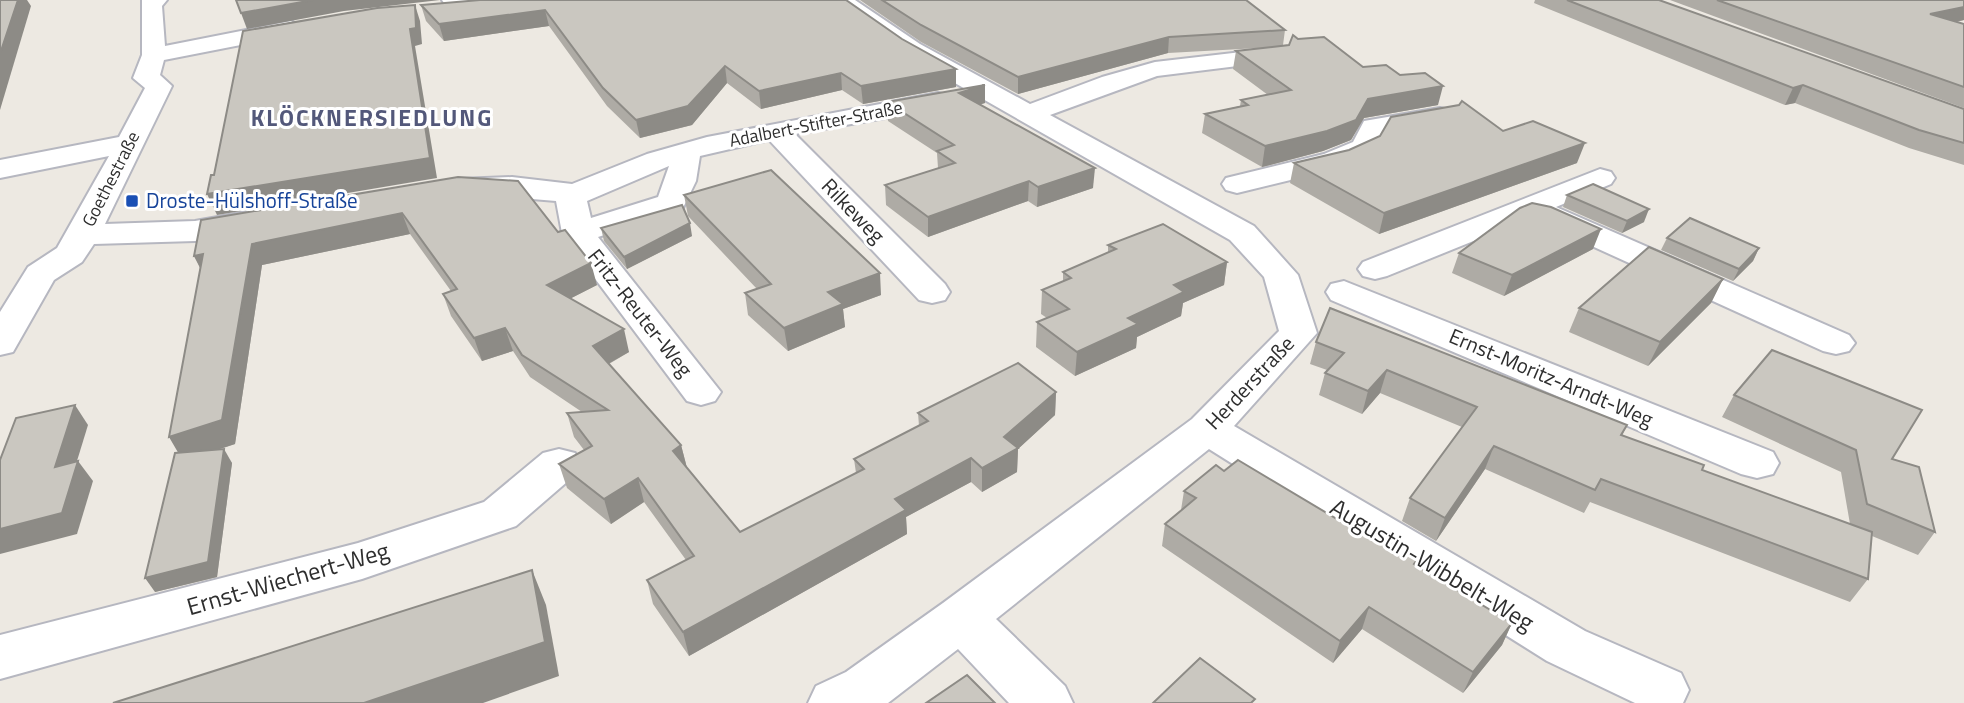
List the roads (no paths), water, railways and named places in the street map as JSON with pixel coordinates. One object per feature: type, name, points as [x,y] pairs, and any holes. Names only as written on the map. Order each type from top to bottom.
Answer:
[{"type":"street","name":"Goethestraße","points":[[0,344],[40,274],[70,255],[83,234],[159,86],[146,78],[154,55],[151,3],[156,0]]},
{"type":"street","points":[[449,6],[562,0]]},
{"type":"street","name":"Herderstraße","points":[[836,703],[865,689],[1207,429],[1298,333],[1281,275],[1242,233],[912,49],[841,0]]},
{"type":"street","points":[[154,55],[317,24]]},
{"type":"street","points":[[1028,114],[1111,82],[1155,69],[1276,55]]},
{"type":"street","name":"Adalbert-Stifter-Straße","points":[[576,194],[686,151],[775,130],[988,92]]},
{"type":"street","points":[[1237,184],[1334,161],[1364,147],[1374,127],[1443,115]]},
{"type":"street","name":"Rilkeweg","points":[[775,130],[932,292]]},
{"type":"street","points":[[0,169],[130,144]]},
{"type":"street","points":[[576,194],[571,200],[578,233],[671,203],[681,181],[686,151]]},
{"type":"street","points":[[1524,210],[1600,178]]},
{"type":"street","points":[[446,187],[512,186],[576,194]]},
{"type":"street","points":[[1524,210],[1554,216],[1836,343]]},
{"type":"street","name":"Ernst-Moritz-Arndt-Weg","points":[[1524,210],[1360,281],[1757,463]]},
{"type":"street","points":[[83,234],[195,231],[275,216]]},
{"type":"street","name":"Fritz-Reuter-Weg","points":[[578,233],[701,393]]},
{"type":"street","name":"Augustin-Wibbelt-Weg","points":[[1207,429],[1566,646],[1662,690]]},
{"type":"street","name":"Ernst-Wiechert-Weg","points":[[0,657],[362,561],[450,531],[499,514],[559,464]]},
{"type":"street","points":[[961,618],[1045,703]]},
{"type":"place","name":"Droste-Hülshoff-Straße","points":[[132,201]]},
{"type":"district","name":"KLÖCKNERSIEDLUNG","points":[[372,118]]}]
